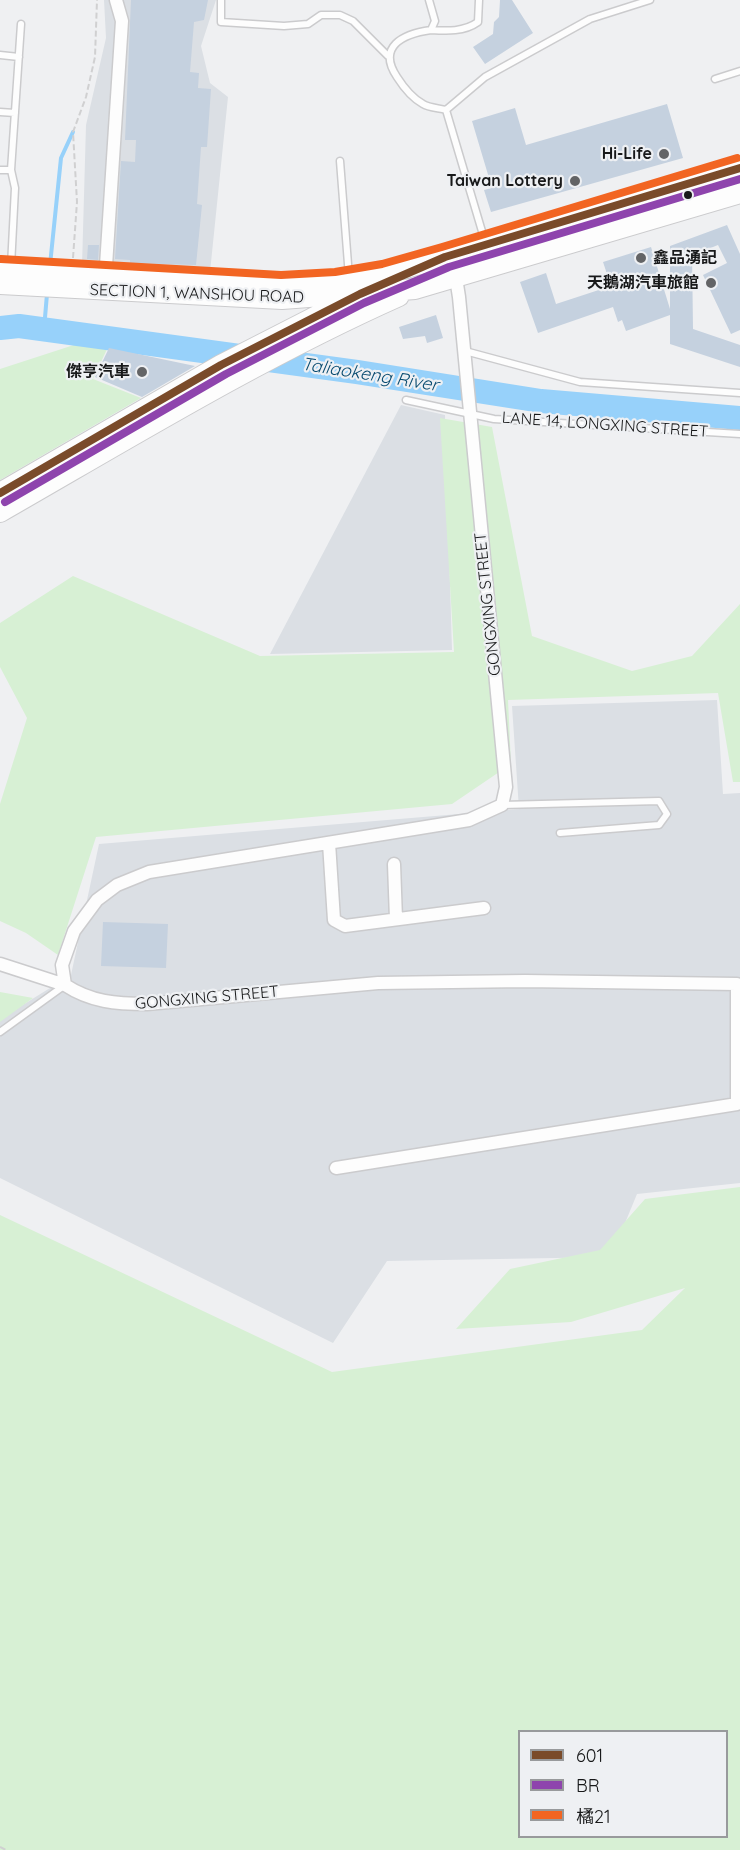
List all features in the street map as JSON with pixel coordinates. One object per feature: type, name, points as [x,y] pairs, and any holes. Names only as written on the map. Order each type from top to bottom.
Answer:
[{"type":"main road","name":"SECTION 1, WANSHOU ROAD","points":[[5,277],[68,278],[282,299],[360,294],[384,274],[740,168]]},
{"type":"main road","points":[[0,493],[302,331],[360,294],[415,289],[740,193]]},
{"type":"main road","name":"SECTION 1, WANSHOU ROAD","points":[[105,283],[281,286],[360,294]]},
{"type":"main road","points":[[282,299],[298,305],[302,331]]},
{"type":"main road","points":[[0,512],[227,371]]},
{"type":"street","points":[[105,283],[122,21],[116,0]]},
{"type":"street","points":[[445,257],[456,278],[464,351]]},
{"type":"street","name":"GONGXING STREET","points":[[464,351],[506,787],[502,805]]},
{"type":"street","points":[[65,985],[62,965],[74,931],[97,900],[117,885],[149,872],[469,820],[502,805]]},
{"type":"street","points":[[329,843],[334,920],[345,926],[484,908]]},
{"type":"street","points":[[394,864],[396,919]]},
{"type":"street","name":"GONGXING STREET","points":[[0,964],[65,985],[82,996],[114,1004],[147,1004],[378,983],[525,981],[738,984],[737,1104],[336,1168]]},
{"type":"lane","points":[[221,0],[221,22],[284,26],[308,24],[321,15],[340,15],[353,21],[388,56]]},
{"type":"lane","points":[[429,0],[435,21],[431,30]]},
{"type":"lane","points":[[446,110],[424,105],[406,91],[390,66],[388,56],[391,47],[399,40],[419,32],[451,31],[470,27],[478,22],[479,0]]},
{"type":"lane","points":[[446,110],[484,77],[590,19],[650,0]]},
{"type":"lane","points":[[5,277],[15,188],[11,170],[21,24]]},
{"type":"lane","points":[[0,55],[19,57]]},
{"type":"lane","points":[[715,79],[740,71]]},
{"type":"lane","points":[[446,110],[492,266]]},
{"type":"lane","points":[[0,112],[15,113]]},
{"type":"lane","points":[[340,161],[360,294]]},
{"type":"lane","points":[[0,170],[11,170]]},
{"type":"lane","points":[[464,351],[580,382],[740,393]]},
{"type":"lane","name":"LANE 14, LONGXING STREET","points":[[406,400],[494,419],[740,434]]},
{"type":"lane","points":[[502,805],[659,801],[667,814],[659,825],[560,833]]},
{"type":"lane","points":[[0,1032],[65,985]]},
{"type":"path","points":[[68,278],[76,202],[73,132],[86,97],[95,57],[97,0]]},
{"type":"path","points":[[0,1847],[6,1850]]},
{"type":"shaded area","points":[[104,0],[216,0],[201,46],[210,83],[228,97],[210,272],[82,266],[86,125],[106,38]]},
{"type":"shaded area","points":[[401,405],[445,415],[452,650],[270,654]]},
{"type":"shaded area","points":[[717,700],[723,794],[740,793],[740,1183],[637,1194],[611,1257],[387,1261],[333,1343],[0,1178],[0,1019],[71,975],[99,844],[519,809],[512,706]]},
{"type":"green space","points":[[80,343],[108,347],[93,379],[141,398],[0,480],[0,369]]},
{"type":"green space","points":[[440,418],[492,427],[532,636],[632,671],[692,656],[740,604],[740,782],[733,782],[718,693],[508,700],[511,764],[452,804],[96,837],[58,955],[26,933],[0,921],[0,804],[27,718],[0,667],[0,623],[73,576],[260,656],[454,652]]},
{"type":"green space","points":[[0,992],[33,998],[0,1022]]},
{"type":"green space","points":[[740,1187],[740,1850],[0,1850],[0,1215],[332,1372],[642,1330],[685,1288],[571,1322],[456,1329],[510,1269],[600,1250],[645,1199]]},
{"type":"building","points":[[131,0],[208,0],[204,20],[194,22],[190,72],[199,73],[198,88],[211,89],[207,147],[201,147],[197,204],[202,205],[196,265],[130,263],[130,260],[115,259],[121,161],[135,162],[136,140],[125,140]]},
{"type":"building","points":[[500,0],[512,0],[533,33],[485,64],[473,47],[493,34],[494,22],[499,17]]},
{"type":"building","points":[[667,104],[683,158],[491,212],[484,190],[492,188],[472,121],[515,108],[526,145]]},
{"type":"building","points":[[727,225],[740,254],[740,330],[731,334],[703,275],[727,263],[718,245],[693,255],[692,252],[693,329],[740,345],[740,367],[670,344],[670,315],[626,331],[622,320],[618,322],[613,307],[538,333],[520,282],[546,273],[556,304],[611,286],[603,262],[651,247],[670,309],[670,246]]},
{"type":"building","points":[[88,245],[99,245],[98,260],[87,259]]},
{"type":"building","points":[[436,315],[443,338],[427,343],[425,336],[403,339],[399,327]]},
{"type":"building","name":"傑亨汽車","points":[[109,348],[195,366],[142,397],[95,377]]},
{"type":"building","points":[[103,922],[168,924],[166,968],[101,966]]},
{"type":"waterway","points":[[50,265],[61,158],[73,132]]},
{"type":"waterway","points":[[44,329],[47,294]]},
{"type":"waterway","name":"Taliaokeng River","points":[[0,328],[19,326],[357,372],[541,401],[740,418]]},
{"type":"transit line","name":"橘21","points":[[1,259],[281,275],[335,272],[382,264],[442,247],[737,158]]},
{"type":"transit line","name":"601","points":[[0,493],[221,365],[360,294],[445,257],[740,168]]},
{"type":"transit line","name":"BR","points":[[5,502],[226,374],[364,303],[449,267],[740,179]]},
{"type":"place","name":"Hi-Life","points":[[664,154]]},
{"type":"place","name":"Taiwan Lottery","points":[[575,181]]},
{"type":"place","name":"鑫品湧記","points":[[641,258]]},
{"type":"place","name":"天鵝湖汽車旅館","points":[[711,283]]},
{"type":"place","name":"傑亨汽車","points":[[142,372]]}]
